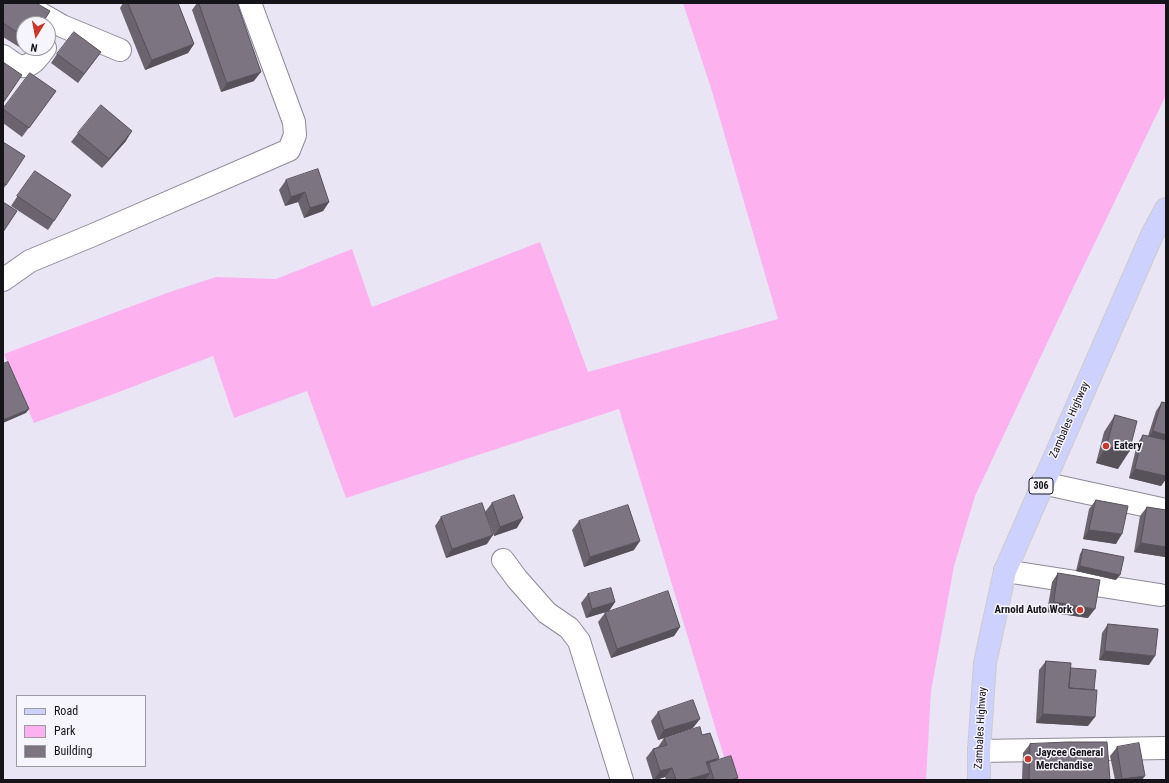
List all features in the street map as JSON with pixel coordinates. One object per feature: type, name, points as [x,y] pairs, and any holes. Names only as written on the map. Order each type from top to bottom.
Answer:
[{"type":"main road","name":"Zambales Highway","points":[[979,780],[979,751],[985,663],[1005,571],[1042,483],[1152,235],[1166,209]]},
{"type":"street","points":[[22,3],[62,26],[120,50]]},
{"type":"street","points":[[3,280],[30,261],[290,150],[295,135],[294,122],[250,3]]},
{"type":"street","points":[[56,34],[62,26]]},
{"type":"street","points":[[3,56],[20,66],[33,63],[39,56]]},
{"type":"street","points":[[1042,483],[1166,510]]},
{"type":"street","points":[[503,560],[517,579],[547,613],[569,628],[579,640],[622,780]]},
{"type":"street","points":[[1005,571],[1160,595]]},
{"type":"street","points":[[979,751],[1166,748]]},
{"type":"green space","points":[[683,3],[1166,3],[1166,95],[975,496],[954,566],[931,691],[926,780],[731,780],[619,409],[346,498],[307,391],[234,418],[213,356],[34,423],[4,354],[167,293],[216,277],[276,279],[352,249],[372,307],[540,242],[588,372],[778,319],[711,88]]},
{"type":"building","points":[[3,3],[36,3],[50,11],[47,16],[16,16],[16,32],[3,23]]},
{"type":"building","points":[[128,3],[178,3],[194,44],[152,60]]},
{"type":"building","points":[[199,3],[237,3],[261,72],[227,83]]},
{"type":"building","points":[[74,32],[101,52],[84,74],[57,54]]},
{"type":"building","points":[[3,62],[22,75],[3,103]]},
{"type":"building","points":[[30,73],[56,91],[29,128],[3,109]]},
{"type":"building","points":[[101,105],[132,131],[109,159],[78,133]]},
{"type":"building","points":[[3,142],[25,156],[6,185],[3,183]]},
{"type":"building","points":[[318,169],[329,202],[310,208],[305,192],[291,197],[286,180]]},
{"type":"building","points":[[35,171],[71,195],[54,221],[17,196]]},
{"type":"building","points":[[3,202],[17,211],[3,232]]},
{"type":"building","points":[[8,362],[29,409],[3,420],[3,364]]},
{"type":"building","points":[[1162,402],[1166,403],[1166,435],[1153,431]]},
{"type":"building","points":[[1115,415],[1137,421],[1129,452],[1107,446]]},
{"type":"building","points":[[1143,435],[1166,440],[1166,476],[1135,469]]},
{"type":"building","points":[[514,495],[523,518],[500,527],[492,503]]},
{"type":"building","points":[[1096,500],[1128,506],[1122,534],[1089,530]]},
{"type":"building","points":[[482,503],[493,535],[452,549],[441,517]]},
{"type":"building","points":[[628,505],[640,541],[590,557],[579,521]]},
{"type":"building","points":[[1147,507],[1166,510],[1166,547],[1141,543]]},
{"type":"building","points":[[1083,549],[1124,557],[1120,575],[1080,566]]},
{"type":"building","points":[[1058,573],[1100,580],[1095,609],[1054,602]]},
{"type":"building","points":[[611,588],[615,602],[592,609],[588,594]]},
{"type":"building","points":[[668,591],[680,627],[617,649],[605,613]]},
{"type":"building","points":[[1108,624],[1158,629],[1155,656],[1105,651]]},
{"type":"building","points":[[1046,661],[1071,663],[1069,688],[1097,690],[1095,717],[1043,714]]},
{"type":"building","points":[[1071,668],[1096,670],[1094,690],[1069,688]]},
{"type":"building","points":[[693,700],[700,719],[664,730],[658,712]]},
{"type":"building","points":[[700,727],[702,735],[710,733],[719,758],[706,762],[710,773],[686,780],[676,780],[672,768],[660,771],[653,749],[667,745],[664,738]]},
{"type":"building","points":[[1107,742],[1110,780],[1029,780],[1030,744]]},
{"type":"building","points":[[1139,743],[1145,776],[1122,779],[1117,747]]},
{"type":"building","points":[[731,756],[738,778],[730,780],[714,780],[709,763]]},
{"type":"place","name":"Eatery","points":[[1106,446]]},
{"type":"place","name":"Arnold Auto Work","points":[[1080,610]]},
{"type":"place","name":"Jaycee General Merchandise","points":[[1028,759]]}]
